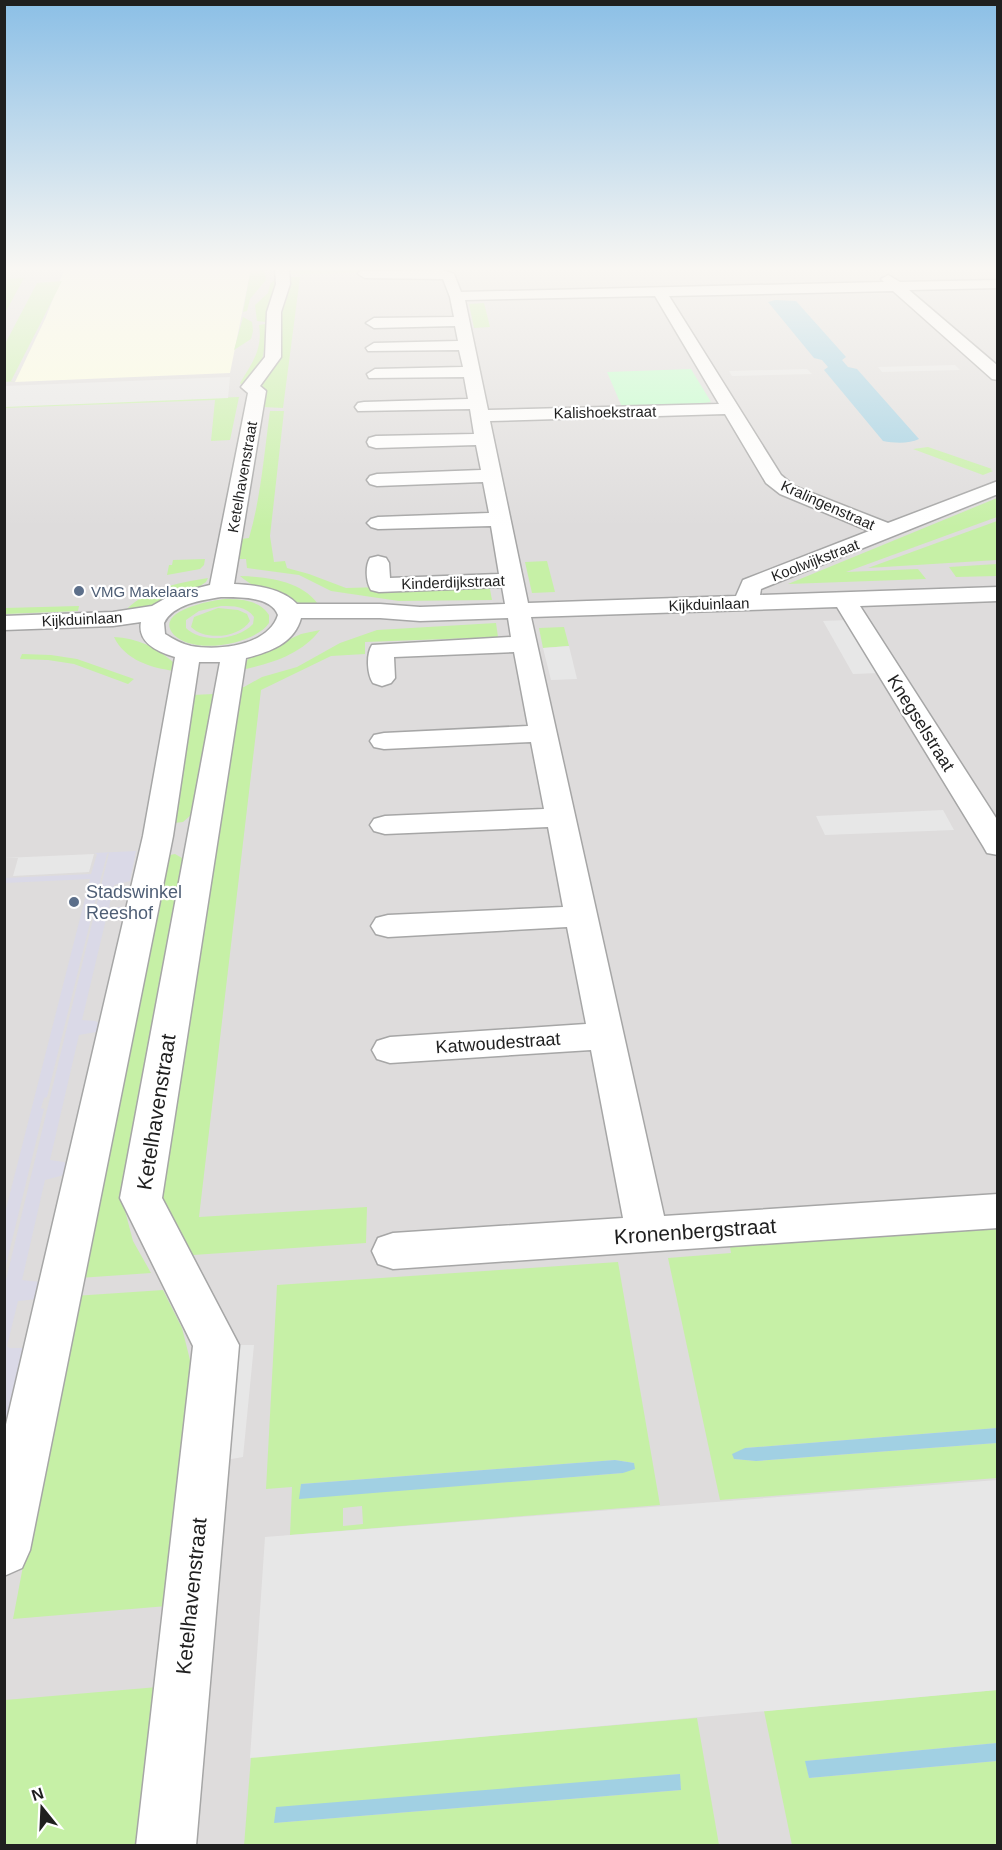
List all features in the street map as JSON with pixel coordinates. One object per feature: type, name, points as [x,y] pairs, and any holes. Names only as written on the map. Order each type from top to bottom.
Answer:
[{"type":"street","name":"Ketelhavenstraat","points":[[221,590],[256,391],[250,387],[273,354]]},
{"type":"street","name":"Kinderdijkstraat","points":[[378,563],[379,585],[515,596],[468,354]]},
{"type":"street","name":"Kralingenstraat","points":[[697,354],[778,484],[888,531]]},
{"type":"street","points":[[974,354],[998,375]]},
{"type":"street","points":[[375,375],[472,372]]},
{"type":"street","points":[[364,407],[479,410]]},
{"type":"street","name":"Kalishoekstraat","points":[[479,410],[730,409]]},
{"type":"street","points":[[376,442],[485,439]]},
{"type":"street","points":[[377,480],[492,476]]},
{"type":"street","name":"Koolwijkstraat","points":[[746,603],[751,585],[998,487]]},
{"type":"street","points":[[378,523],[500,519]]},
{"type":"street","name":"Kijkduinlaan","points":[[4,623],[113,619],[158,612],[172,603],[191,596],[221,590],[253,592],[270,596],[282,603],[287,620]]},
{"type":"street","name":"Kijkduinlaan","points":[[287,620],[378,621],[515,596],[746,603],[998,594]]},
{"type":"street","points":[[515,596],[647,1234]]},
{"type":"street","name":"Knegselstraat","points":[[845,600],[998,846]]},
{"type":"street","points":[[4,1550],[158,836],[171,645],[152,624],[158,612]]},
{"type":"street","name":"Kijkduinlaan","points":[[4,636],[110,632],[210,654],[234,652],[271,640],[287,620]]},
{"type":"street","points":[[382,678],[381,650],[525,644]]},
{"type":"street","name":"Ketelhavenstraat","points":[[166,1845],[216,1345],[141,1198],[234,652]]},
{"type":"street","points":[[384,741],[544,734]]},
{"type":"street","points":[[385,825],[561,817]]},
{"type":"street","points":[[388,926],[582,916]]},
{"type":"street","name":"Katwoudestraat","points":[[390,1050],[606,1036]]},
{"type":"street","name":"Kronenbergstraat","points":[[393,1251],[998,1211]]},
{"type":"shaded area","points":[[5,354],[997,354],[997,1845],[5,1845]]},
{"type":"shaded area","points":[[28,354],[234,354],[230,373],[15,382]]},
{"type":"shaded area","points":[[955,365],[960,370],[882,372],[878,367]]},
{"type":"shaded area","points":[[807,369],[812,374],[732,376],[729,371]]},
{"type":"shaded area","points":[[230,377],[228,398],[5,407],[5,386]]},
{"type":"shaded area","points":[[847,620],[879,673],[853,674],[823,621]]},
{"type":"shaded area","points":[[569,646],[577,679],[551,680],[543,648]]},
{"type":"shaded area","points":[[943,810],[954,830],[825,835],[816,816]]},
{"type":"shaded area","points":[[136,851],[130,881],[114,885],[109,907],[123,907],[122,914],[106,919],[82,1020],[99,1023],[96,1032],[79,1035],[50,1160],[64,1162],[68,1165],[64,1175],[45,1180],[22,1280],[40,1282],[37,1299],[18,1301],[7,1346],[26,1348],[5,1454],[5,1284],[109,853],[47,1097],[44,1098],[41,1108],[44,1109],[5,1269],[5,1213],[90,879],[5,883],[5,878],[91,874],[97,854],[94,853]]},
{"type":"shaded area","points":[[94,854],[89,872],[13,876],[18,858],[4,858]]},
{"type":"shaded area","points":[[231,1345],[254,1345],[243,1457],[220,1461]]},
{"type":"shaded area","points":[[997,1480],[997,1690],[250,1758],[265,1537]]},
{"type":"green space","points":[[5,354],[25,354],[11,381],[15,381],[5,382]]},
{"type":"green space","points":[[256,354],[263,354],[255,375],[242,385],[240,383]]},
{"type":"green space","points":[[275,354],[290,354],[283,408],[263,407],[261,388],[272,369]]},
{"type":"green space","points":[[691,369],[711,402],[693,405],[622,407],[607,372]]},
{"type":"green space","points":[[239,397],[230,440],[211,441],[215,400],[5,408],[4,406]]},
{"type":"green space","points":[[270,411],[284,411],[270,536],[274,562],[285,561],[287,568],[346,588],[420,586],[421,591],[440,591],[440,585],[489,584],[492,600],[399,601],[331,591],[299,575],[247,568],[246,559],[238,559],[241,539],[249,538],[256,507]]},
{"type":"green space","points":[[928,447],[993,471],[983,475],[913,449]]},
{"type":"green space","points":[[997,498],[997,517],[846,572],[918,569],[926,579],[788,584]]},
{"type":"green space","points":[[997,521],[997,560],[868,568]]},
{"type":"green space","points":[[205,559],[200,569],[167,575],[169,565],[172,565],[173,560]]},
{"type":"green space","points":[[547,561],[555,592],[532,593],[525,562]]},
{"type":"green space","points":[[997,564],[997,576],[956,577],[949,567]]},
{"type":"green space","points":[[240,576],[273,579],[295,586],[305,591],[320,607],[278,597]]},
{"type":"green space","points":[[208,578],[197,588],[177,598],[122,614],[140,599],[162,588]]},
{"type":"green space","points":[[237,599],[255,603],[269,615],[269,623],[251,637],[223,645],[195,645],[174,635],[169,627],[171,619],[177,613],[218,600]],"holes":[[[221,606],[239,607],[247,611],[254,617],[253,624],[238,634],[220,638],[201,636],[186,628],[186,620],[199,611]]]},
{"type":"green space","points":[[79,606],[78,611],[5,614],[5,608]]},
{"type":"green space","points":[[218,608],[238,610],[247,614],[250,621],[238,631],[222,636],[205,634],[191,627],[194,617]]},
{"type":"green space","points":[[496,623],[498,637],[365,642],[365,654],[331,656],[261,690],[199,1217],[367,1207],[366,1243],[193,1255],[175,1227],[162,1196],[236,687],[244,687],[262,677],[297,667],[340,643],[377,630]]},
{"type":"green space","points":[[564,627],[569,646],[543,648],[539,628]]},
{"type":"green space","points":[[320,630],[304,646],[284,657],[240,670],[249,658],[301,634]]},
{"type":"green space","points":[[114,637],[131,639],[153,648],[173,662],[175,671],[157,668],[132,657],[125,652]]},
{"type":"green space","points":[[22,654],[77,659],[134,679],[128,684],[74,664],[20,659]]},
{"type":"green space","points":[[214,694],[191,815],[183,822],[174,823],[192,695]]},
{"type":"green space","points":[[175,854],[183,861],[124,1207],[133,1241],[151,1273],[79,1278],[165,856]]},
{"type":"green space","points":[[997,1224],[997,1428],[745,1448],[734,1459],[756,1461],[997,1443],[997,1478],[720,1500],[668,1258],[731,1253],[729,1241]]},
{"type":"green space","points":[[618,1262],[660,1505],[290,1535],[292,1487],[266,1489],[277,1285]],"holes":[[[615,1460],[634,1463],[623,1473],[300,1498],[301,1484]],[[362,1506],[363,1524],[343,1526],[343,1508]]]},
{"type":"green space","points":[[163,1290],[182,1328],[191,1364],[167,1606],[13,1619],[74,1296]]},
{"type":"green space","points":[[158,1687],[140,1845],[5,1846],[5,1700]]},
{"type":"green space","points":[[997,1690],[997,1743],[806,1761],[809,1778],[997,1761],[997,1845],[792,1845],[764,1711]]},
{"type":"green space","points":[[697,1718],[719,1845],[244,1846],[251,1757]],"holes":[[[679,1774],[681,1790],[274,1823]]]},
{"type":"water","points":[[811,354],[844,354],[846,357],[842,360],[848,367],[857,369],[919,439],[901,443],[883,441],[824,370],[828,367],[822,360],[814,358]]},
{"type":"water","points":[[997,1428],[997,1443],[756,1461],[734,1459],[732,1454],[745,1448]]},
{"type":"water","points":[[615,1460],[634,1463],[635,1469],[623,1473],[299,1499],[301,1484]]},
{"type":"water","points":[[997,1743],[997,1761],[809,1778],[805,1761]]},
{"type":"water","points":[[680,1774],[681,1790],[274,1823],[276,1807]]},
{"type":"place","name":"VMG Makelaars","points":[[79,591]]},
{"type":"place","name":"Stadswinkel Reeshof","points":[[74,902]]}]
